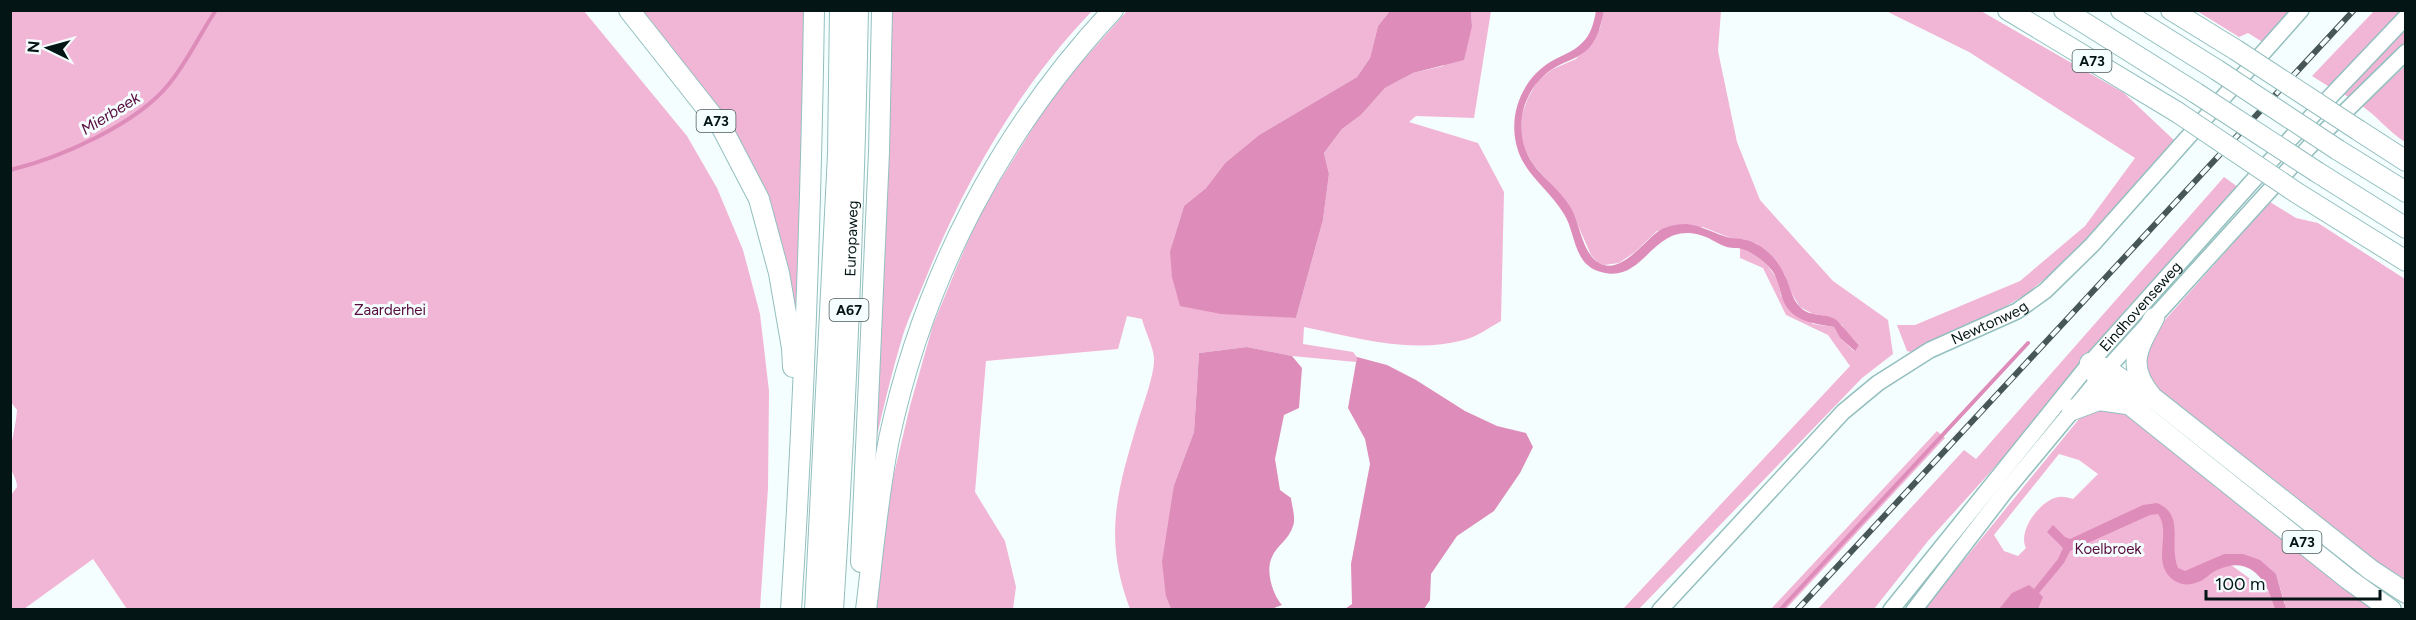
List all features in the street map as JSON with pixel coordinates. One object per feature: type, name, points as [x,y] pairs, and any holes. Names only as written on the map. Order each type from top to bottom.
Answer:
[{"type":"highway","name":"A73","points":[[629,10],[722,128],[759,200],[779,273],[792,348],[798,505]]},
{"type":"highway","points":[[791,609],[798,505],[812,163],[814,10]]},
{"type":"highway","name":"Europaweg","points":[[815,609],[838,154],[840,10]]},
{"type":"highway","name":"Europaweg","points":[[833,609],[845,414],[858,10]]},
{"type":"highway","name":"A67","points":[[859,609],[878,164],[882,10]]},
{"type":"highway","points":[[866,609],[889,440],[918,330],[939,276],[984,184],[1014,135],[1067,61],[1113,10]]},
{"type":"highway","name":"A73","points":[[2008,10],[2177,112],[2297,193],[2406,261]]},
{"type":"highway","name":"A73","points":[[2064,10],[2406,228]]},
{"type":"highway","points":[[2121,10],[2406,192]]},
{"type":"highway","points":[[2171,10],[2406,159]]},
{"type":"highway","name":"A73","points":[[2154,318],[2139,346],[2136,369],[2152,398],[2371,570],[2406,593]]},
{"type":"highway","name":"A73","points":[[2099,371],[2130,405],[2348,579],[2391,609]]},
{"type":"highway","name":"A73","points":[[2099,371],[2166,409]]},
{"type":"highway","name":"A73","points":[[2072,410],[2099,400],[2130,405]]},
{"type":"main road","name":"Newtonweg","points":[[1660,609],[1843,412],[1878,382],[1930,350],[2017,311],[2045,291],[2092,245],[2301,10]]},
{"type":"main road","name":"Eindhovenseweg","points":[[1891,609],[2099,371],[2292,137],[2406,17]]},
{"type":"main road","name":"Eindhovenseweg","points":[[1914,609],[2072,410],[2099,371],[2154,318],[2309,147],[2406,52]]},
{"type":"green space","name":"Zaarderhei","points":[[10,11],[584,11],[687,136],[717,188],[743,250],[760,314],[769,391],[768,488],[760,609],[127,609],[93,559],[24,609],[11,609],[11,495],[17,487],[10,458],[17,410],[10,401]]},
{"type":"green space","points":[[636,11],[804,11],[798,317],[783,247],[767,200]]},
{"type":"green space","points":[[889,11],[1092,11],[1040,72],[1017,104],[996,137],[958,207],[905,328],[875,445]]},
{"type":"green space","points":[[1127,11],[1390,11],[1378,26],[1370,58],[1357,77],[1259,135],[1225,163],[1206,188],[1184,206],[1170,251],[1276,316],[1296,318],[1323,220],[1329,174],[1324,153],[1342,129],[1361,115],[1385,88],[1413,73],[1443,66],[1472,26],[1471,11],[1491,11],[1474,118],[1416,116],[1409,122],[1478,143],[1504,192],[1501,321],[1469,339],[1424,345],[1364,340],[1304,327],[1303,344],[1353,352],[1357,357],[1356,362],[1292,356],[1247,347],[1199,353],[1194,432],[1174,485],[1166,597],[1171,609],[1130,609],[1117,560],[1115,537],[1119,493],[1154,364],[1152,349],[1142,319],[1127,316],[1118,349],[986,361],[975,492],[1005,541],[1016,587],[1013,609],[876,610],[889,495],[910,406],[933,325],[956,269],[980,213],[1055,92]]},
{"type":"green space","points":[[1604,11],[1721,11],[1718,51],[1737,142],[1760,200],[1833,281],[1888,320],[1893,354],[1862,378],[1639,609],[1623,609],[1850,366],[1828,335],[1786,315],[1763,268],[1740,258],[1740,248],[1754,254],[1767,265],[1778,280],[1781,296],[1813,324],[1834,327],[1840,338],[1854,351],[1859,345],[1846,333],[1842,325],[1826,316],[1813,314],[1800,307],[1789,289],[1785,275],[1757,244],[1743,239],[1733,239],[1703,227],[1657,231],[1635,252],[1619,263],[1604,265],[1598,263],[1591,255],[1570,207],[1533,164],[1526,152],[1521,137],[1522,114],[1538,80],[1553,69],[1576,59],[1600,28]]},
{"type":"green space","points":[[1886,11],[1981,11],[2124,93],[2176,142],[2062,265],[2025,295],[1991,315],[1911,352],[1907,351],[1897,325],[1915,325],[2020,281],[2085,226],[2135,158],[1969,52]]},
{"type":"green space","points":[[2197,11],[2294,11],[2264,43],[2248,33],[2239,37]]},
{"type":"green space","points":[[2374,11],[2405,11],[2331,88],[2312,76]]},
{"type":"green space","points":[[2405,25],[2405,43],[2350,98],[2340,92]]},
{"type":"green space","points":[[2405,66],[2405,142],[2362,106]]},
{"type":"green space","points":[[2224,177],[2238,187],[2128,307],[2022,437],[1928,541],[1874,609],[1817,610],[1964,450],[1976,459]]},
{"type":"green space","points":[[2270,202],[2296,218],[2318,223],[2405,279],[2405,579],[2367,556],[2148,385],[2142,356],[2156,330]]},
{"type":"green space","name":"Koelbroek","points":[[2093,409],[2120,411],[2371,609],[1923,610],[2079,419]],"holes":[[[2059,454],[2079,460],[2098,474],[2073,499],[2062,497],[2052,499],[2038,510],[2025,533],[2026,548],[2018,556],[2004,551],[1994,535]],[[2220,557],[2276,574],[2285,604]]]},
{"type":"green space","points":[[1937,431],[1945,438],[1786,609],[1771,609]]},
{"type":"shaded area","points":[[1390,11],[1471,11],[1472,26],[1464,60],[1413,73],[1385,88],[1361,115],[1342,129],[1324,153],[1329,174],[1323,220],[1296,318],[1221,314],[1180,306],[1172,277],[1170,251],[1184,206],[1206,188],[1225,163],[1259,135],[1357,77],[1370,58],[1378,26]]},
{"type":"shaded area","points":[[1596,11],[1604,11],[1595,40],[1581,54],[1548,72],[1537,83],[1526,102],[1522,116],[1523,143],[1530,159],[1566,200],[1593,258],[1607,266],[1623,262],[1659,231],[1682,224],[1755,243],[1780,266],[1801,308],[1809,313],[1835,319],[1859,345],[1855,351],[1840,338],[1834,327],[1802,319],[1789,310],[1784,303],[1777,279],[1758,257],[1738,248],[1726,247],[1703,236],[1684,233],[1670,237],[1628,270],[1616,274],[1601,272],[1585,263],[1576,248],[1564,214],[1522,160],[1517,147],[1515,120],[1521,95],[1528,83],[1547,64],[1585,40],[1592,28]]},
{"type":"shaded area","points":[[1247,347],[1292,356],[1302,368],[1299,408],[1284,415],[1275,459],[1280,490],[1291,498],[1294,516],[1291,531],[1274,553],[1269,569],[1271,582],[1282,605],[1269,610],[1171,609],[1166,597],[1162,562],[1174,485],[1194,432],[1199,353]]},
{"type":"shaded area","points":[[1357,357],[1387,365],[1416,380],[1465,411],[1497,426],[1526,433],[1533,447],[1520,473],[1494,511],[1457,536],[1431,574],[1430,600],[1424,609],[1345,609],[1352,604],[1351,564],[1370,464],[1365,439],[1348,408]]},
{"type":"shaded area","points":[[2157,503],[2166,508],[2174,523],[2175,559],[2178,568],[2185,571],[2224,554],[2243,554],[2260,560],[2276,574],[2286,609],[2275,609],[2262,580],[2256,573],[2239,565],[2217,570],[2201,581],[2191,584],[2181,584],[2172,579],[2163,564],[2163,530],[2158,514],[2150,515],[2070,551],[2064,563],[2039,593],[2043,597],[2038,609],[1999,609],[2012,593],[2029,585],[2034,589],[2058,559],[2063,548],[2047,532],[2053,525],[2070,539],[2143,505]]},
{"type":"waterway","name":"Mierbeek","points":[[10,170],[74,148],[118,126],[138,113],[155,99],[176,75],[216,10]]},
{"type":"waterway","points":[[1780,610],[2028,343]]},
{"type":"railway","points":[[1797,610],[2354,10]]}]
